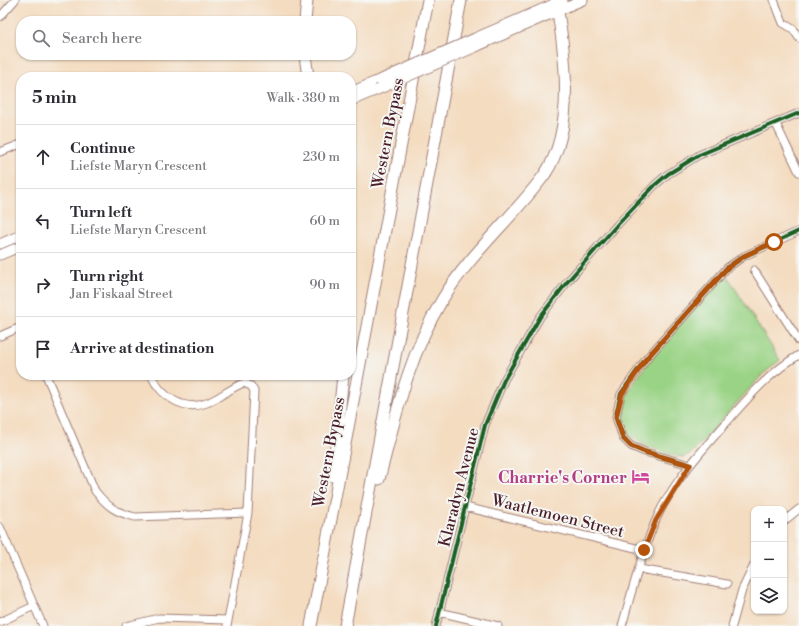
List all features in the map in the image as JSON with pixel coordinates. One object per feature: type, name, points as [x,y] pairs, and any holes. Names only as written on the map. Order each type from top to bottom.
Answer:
[{"type":"highway","points":[[305,16],[307,0]]},
{"type":"highway","name":"Western Bypass","points":[[312,626],[428,0]]},
{"type":"highway","points":[[345,626],[461,0]]},
{"type":"highway","points":[[357,562],[412,359],[428,326],[443,299],[460,276],[537,184],[555,154],[562,132],[565,109],[564,58],[558,4]]},
{"type":"highway","points":[[306,60],[307,72]]},
{"type":"highway","points":[[331,523],[333,472],[342,380]]},
{"type":"main road","points":[[356,99],[558,4],[583,0]]},
{"type":"main road","points":[[356,90],[477,42]]},
{"type":"main road","points":[[0,244],[16,237]]},
{"type":"main road","points":[[0,256],[16,248]]},
{"type":"street","points":[[0,18],[15,0]]},
{"type":"street","points":[[774,0],[783,23],[793,29],[799,38]]},
{"type":"street","name":"Klaradyn Avenue","points":[[436,626],[485,425],[501,387],[540,318],[568,281],[655,185],[677,168],[700,155],[799,113]]},
{"type":"street","points":[[776,124],[799,172]]},
{"type":"street","points":[[0,152],[16,146]]},
{"type":"street","points":[[690,465],[645,452],[631,446],[623,438],[616,417],[622,394],[646,359],[727,268],[751,252],[799,231]]},
{"type":"street","points":[[754,270],[799,341]]},
{"type":"street","points":[[0,336],[16,329]]},
{"type":"street","points":[[622,626],[644,550],[656,520],[690,465],[765,381],[788,361],[799,354]]},
{"type":"street","points":[[48,380],[95,491],[105,503],[117,512],[135,517],[248,513]]},
{"type":"street","points":[[126,626],[159,618],[227,623],[248,513],[255,398],[253,388],[244,383],[208,402],[193,405],[185,404],[164,395],[153,380]]},
{"type":"street","name":"Waatlemoen Street","points":[[465,507],[644,550]]},
{"type":"street","points":[[787,519],[799,509]]},
{"type":"street","points":[[0,527],[43,626]]},
{"type":"street","points":[[638,569],[727,584]]},
{"type":"street","points":[[732,626],[742,590],[751,571]]},
{"type":"street","points":[[0,622],[34,606]]},
{"type":"street","points":[[439,612],[498,626]]},
{"type":"green space","points":[[726,274],[780,360],[762,375],[692,453],[681,457],[646,446],[631,436],[622,424],[621,414],[625,400],[634,382],[648,363],[682,322]]},
{"type":"cycle path","points":[[436,626],[485,425],[504,380],[540,317],[568,281],[617,225],[655,185],[668,174],[699,155],[799,113]]},
{"type":"cycle path","points":[[690,465],[645,452],[631,446],[623,438],[616,417],[621,394],[646,359],[727,268],[744,256],[799,231]]},
{"type":"place","name":"Charrie's Corner","points":[[640,477]]},
{"type":"route","points":[[644,550],[656,520],[690,465],[645,452],[631,446],[623,438],[617,423],[616,417],[618,403],[622,394],[646,359],[720,274],[744,256],[774,242]]}]
